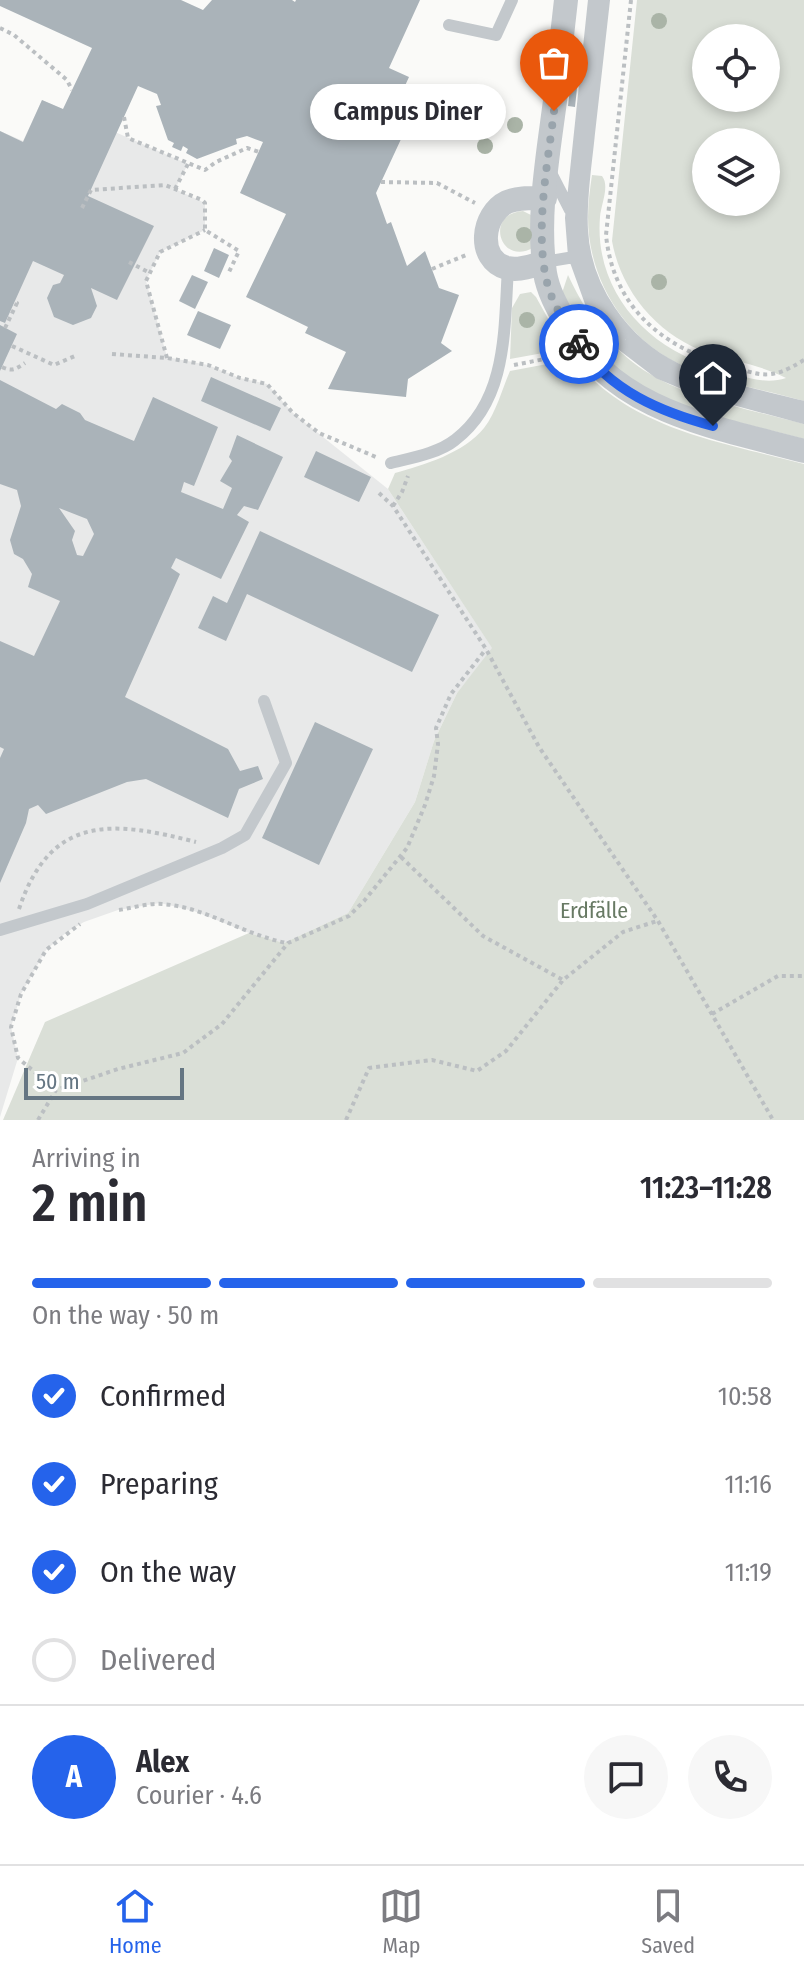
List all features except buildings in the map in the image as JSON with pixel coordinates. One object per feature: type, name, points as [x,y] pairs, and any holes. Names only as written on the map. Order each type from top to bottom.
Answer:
[{"type":"street","points":[[566,0],[548,166],[560,203],[544,262],[558,309],[583,351],[616,383],[648,404],[685,418],[804,451]]},
{"type":"street","points":[[544,262],[524,268],[508,268],[496,262],[487,247],[489,222],[501,206],[522,198],[560,203]]},
{"type":"lane","points":[[449,25],[496,35],[512,0]]},
{"type":"lane","points":[[594,0],[560,203],[580,256],[607,307],[629,335],[653,355],[689,375],[804,407]]},
{"type":"lane","points":[[604,0],[582,207],[580,256],[583,287],[596,312],[621,344],[647,366],[685,385],[804,418]]},
{"type":"lane","points":[[560,203],[582,232]]},
{"type":"lane","points":[[544,262],[580,256]]},
{"type":"lane","points":[[391,463],[454,442],[474,422],[490,399],[500,368],[508,268]]},
{"type":"lane","points":[[0,930],[87,904],[222,848],[245,835],[286,763],[264,701]]},
{"type":"path","points":[[631,0],[606,235],[610,265],[618,284],[647,323],[689,352],[769,376],[784,372],[804,360]]},
{"type":"path","points":[[0,28],[14,35],[67,80],[72,90]]},
{"type":"path","points":[[124,117],[128,138],[205,170],[247,148],[259,152]]},
{"type":"path","points":[[175,189],[188,164]]},
{"type":"path","points":[[381,182],[437,183],[482,207]]},
{"type":"path","points":[[82,208],[91,190],[165,185],[205,203],[205,230]]},
{"type":"path","points":[[183,192],[186,186]]},
{"type":"path","points":[[205,230],[239,251],[229,272]]},
{"type":"path","points":[[167,358],[146,281],[160,252],[205,230]]},
{"type":"path","points":[[432,269],[487,247]]},
{"type":"path","points":[[129,262],[150,273]]},
{"type":"path","points":[[5,328],[17,303],[14,302]]},
{"type":"path","points":[[12,346],[54,365],[75,356]]},
{"type":"path","points":[[500,368],[583,351]]},
{"type":"path","points":[[112,354],[208,365],[240,378],[267,384],[293,413],[319,433],[391,463]]},
{"type":"path","points":[[2,367],[9,370],[25,363]]},
{"type":"path","points":[[393,506],[402,492],[411,458]]},
{"type":"path","points":[[379,493],[393,506],[486,649],[539,747],[658,921],[773,1120]]},
{"type":"path","points":[[38,1120],[56,1090],[118,1069],[183,1053],[222,1024],[288,943],[349,916],[401,857],[425,805],[434,776],[438,744],[436,728],[451,694],[486,649]]},
{"type":"path","points":[[20,924],[19,910],[27,884],[44,859],[66,841],[85,832],[124,826],[222,848]]},
{"type":"path","points":[[401,857],[483,936],[563,980]]},
{"type":"path","points":[[107,914],[160,903],[288,943]]},
{"type":"path","points":[[346,1120],[369,1068],[432,1060],[477,1071],[506,1051],[563,980],[623,932],[658,921]]},
{"type":"path","points":[[56,1090],[18,1058],[11,1027],[21,994],[46,950],[84,922]]},
{"type":"path","points":[[712,1014],[778,976],[804,976]]},
{"type":"shaded area","points":[[42,100],[188,164],[175,189],[205,203],[205,230],[160,252],[146,281],[167,357],[208,365],[240,378],[267,384],[293,413],[388,489],[493,649],[457,693],[434,741],[415,802],[348,913],[284,943],[194,911],[160,903],[118,910],[84,922],[46,950],[21,994],[11,1027],[18,1058],[0,1117],[0,131],[23,141]]},
{"type":"green space","points":[[637,0],[804,0],[804,401],[690,369],[656,350],[639,336],[612,302],[594,261],[588,217],[592,175],[602,176],[605,185],[600,244],[606,269],[629,312],[646,330],[689,358],[714,367],[759,380],[786,378],[709,353],[674,336],[633,295],[612,241]]},
{"type":"green space","points":[[523,211],[535,217],[534,247],[522,252],[513,251],[505,246],[500,229],[511,214]]},
{"type":"green space","points":[[568,275],[589,313],[612,343],[637,365],[664,382],[694,394],[804,424],[804,439],[691,408],[664,397],[614,367],[584,334],[562,293]]},
{"type":"green space","points":[[531,292],[565,349],[510,359],[512,308],[520,294]]},
{"type":"green space","name":"Erdfälle","points":[[574,359],[597,383],[650,418],[710,440],[804,464],[804,1120],[3,1120],[45,1022],[249,933],[284,943],[348,913],[415,802],[434,741],[457,693],[492,648],[388,489],[395,473],[443,457],[476,437],[492,415],[510,371]]},
{"type":"way so far","points":[[554,111],[545,198],[544,262],[558,309],[579,344]]},
{"type":"place","name":"Campus Diner","points":[[554,111]]},
{"type":"route","points":[[579,344],[598,366],[631,394],[666,412],[713,426]]}]
